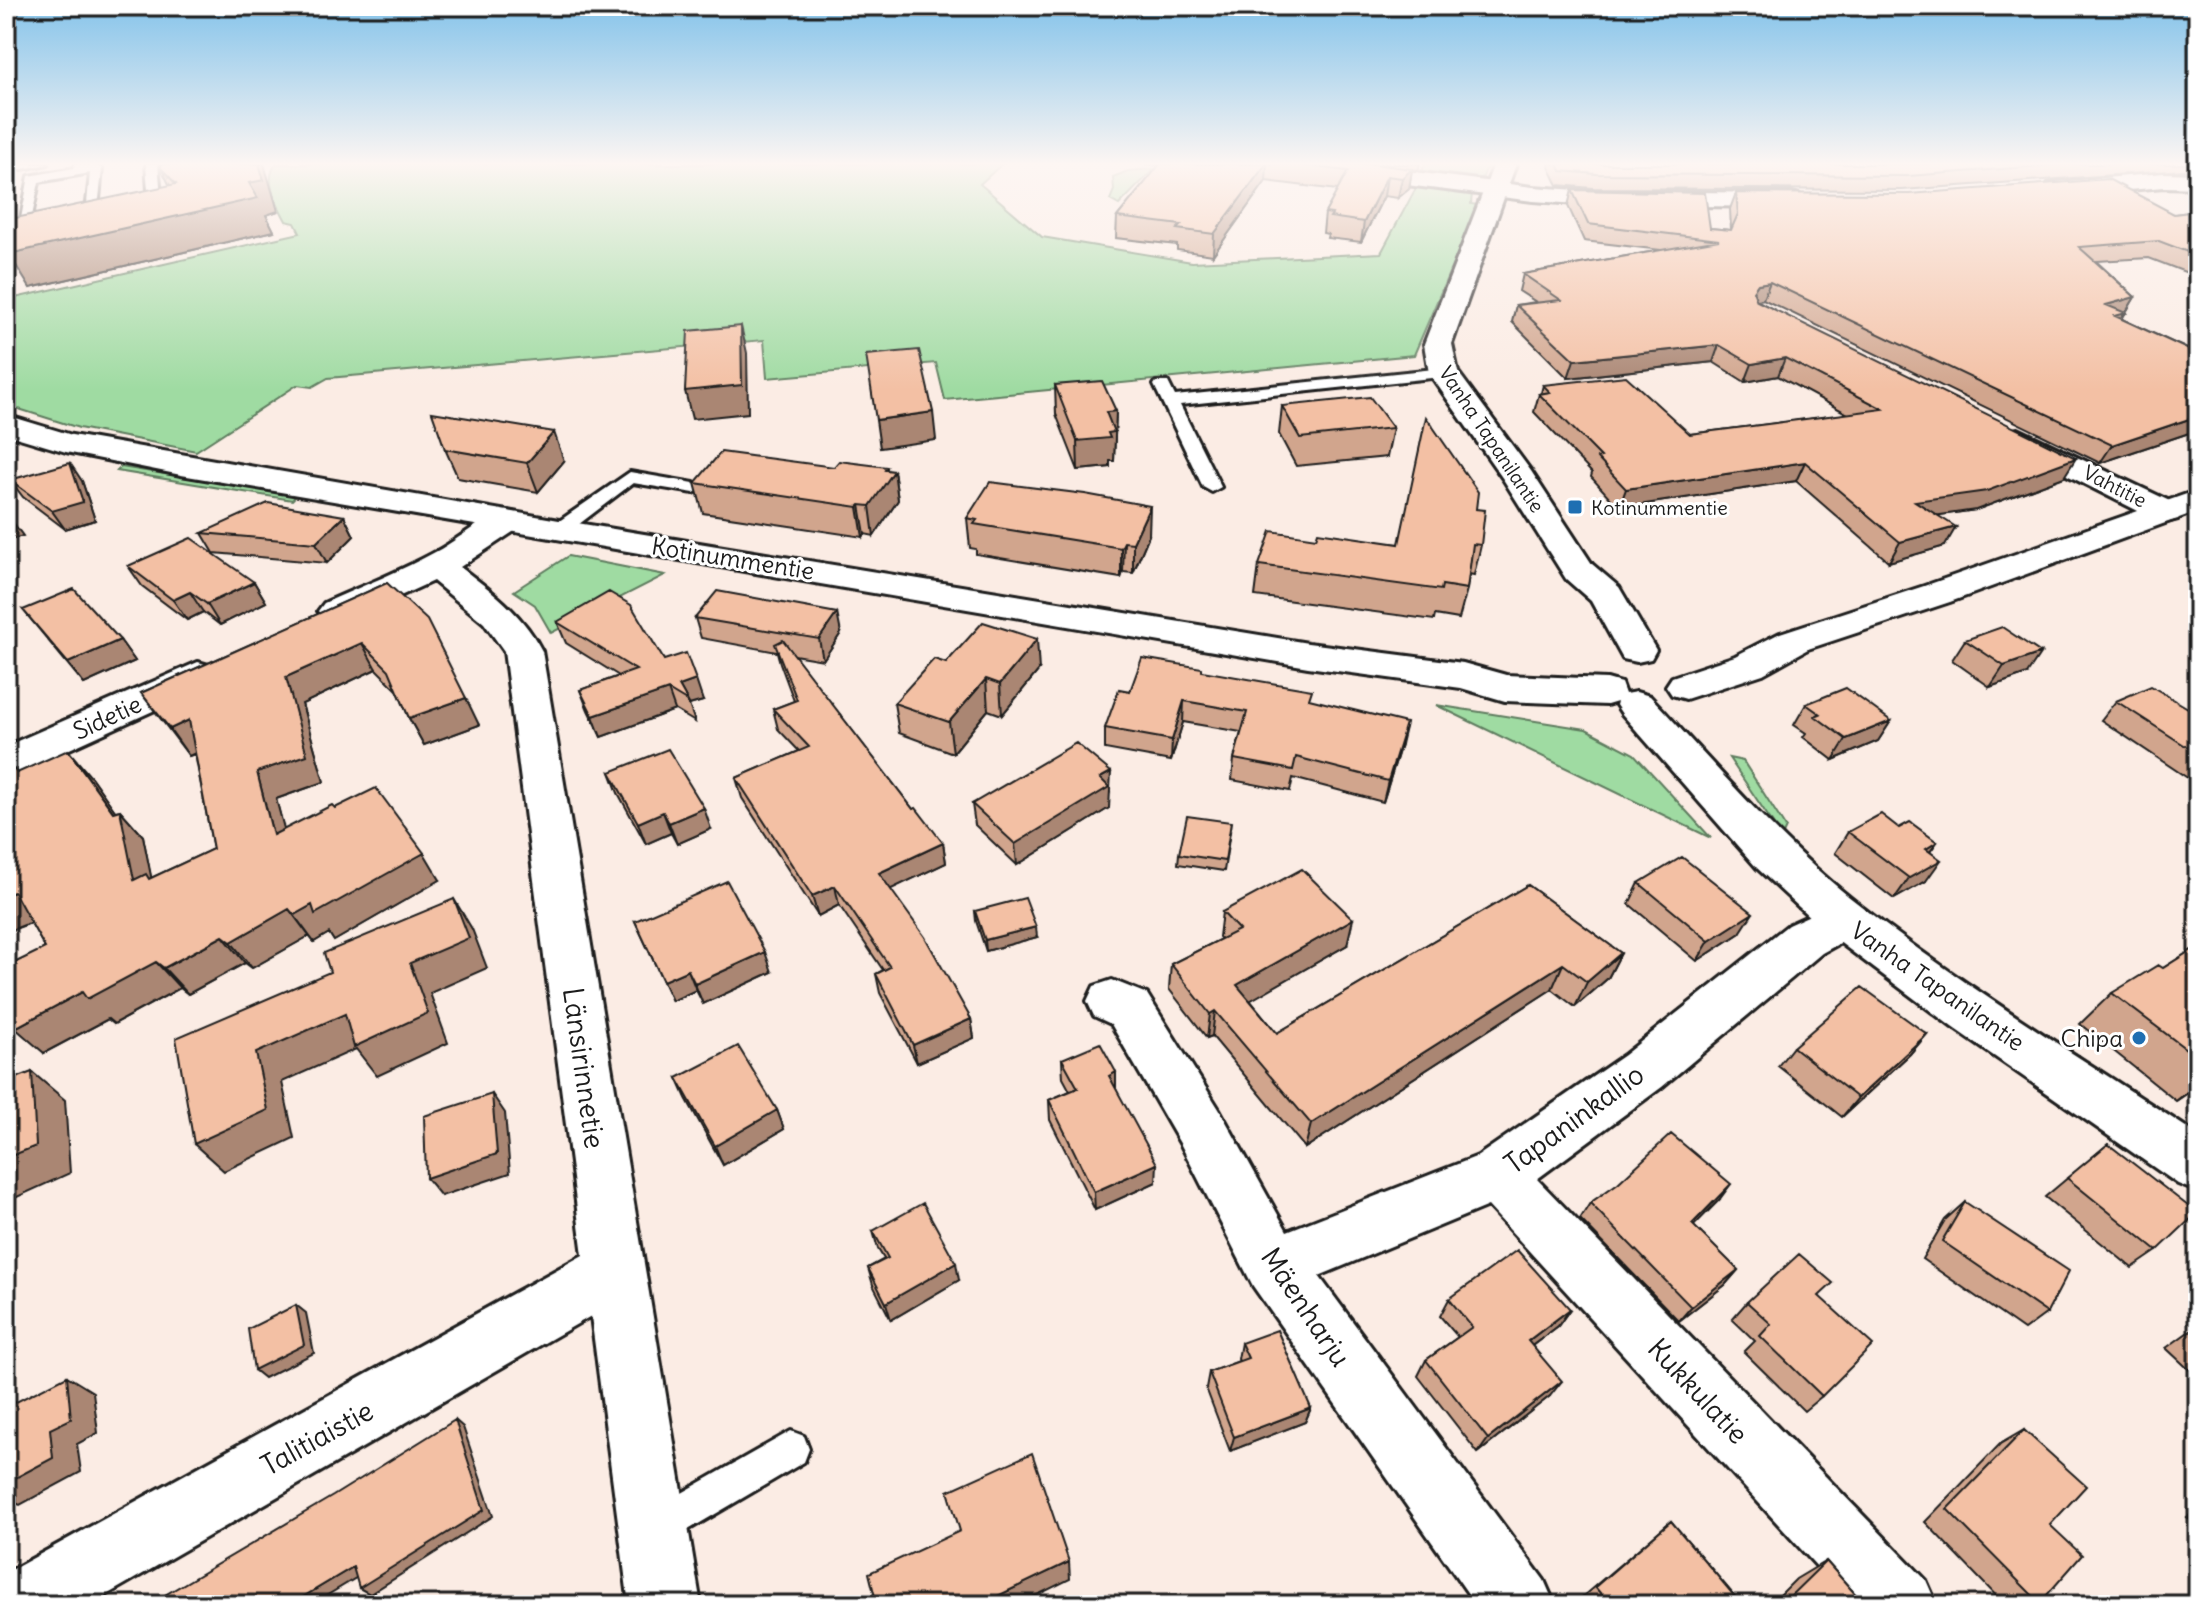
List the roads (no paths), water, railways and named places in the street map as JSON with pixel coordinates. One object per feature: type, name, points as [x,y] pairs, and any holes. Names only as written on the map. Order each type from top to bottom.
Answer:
[{"type":"street","name":"Vanha Tapanilantie","points":[[1477,239],[1438,344],[1444,373],[1519,478],[1579,571],[1575,590],[1639,677],[1674,749],[1773,856],[1843,919],[1970,1012],[2191,1151]]},
{"type":"street","name":"Vahtitie","points":[[1989,423],[2182,506]]},
{"type":"street","name":"Kotinummentie","points":[[6,424],[66,443],[116,453],[1308,655],[1463,676],[1534,691],[1749,665],[1794,641],[2182,506]]},
{"type":"street","points":[[303,627],[437,567],[476,545],[507,521]]},
{"type":"street","name":"Länsirinnetie","points":[[437,567],[506,622],[517,635],[523,651],[665,1605]]},
{"type":"street","name":"Sidetie","points":[[6,763],[225,663]]},
{"type":"street","name":"Tapaninkallio","points":[[1274,1265],[1498,1175],[1643,1071],[1805,939],[1843,919]]},
{"type":"street","name":"Mäenharju","points":[[1112,1001],[1129,1009],[1200,1127],[1274,1265],[1519,1605]]},
{"type":"street","name":"Kukkulatie","points":[[1498,1175],[1524,1207],[1901,1605]]},
{"type":"street","name":"Talitiaistie","points":[[20,1605],[614,1270]]},
{"type":"lane","points":[[1212,487],[1166,393],[1444,373]]},
{"type":"lane","points":[[559,530],[630,477],[694,488]]},
{"type":"lane","points":[[653,1530],[791,1449]]},
{"type":"place","name":"Kotinummentie","points":[[1575,507]]},
{"type":"place","name":"Chipa","points":[[2139,1038]]}]
